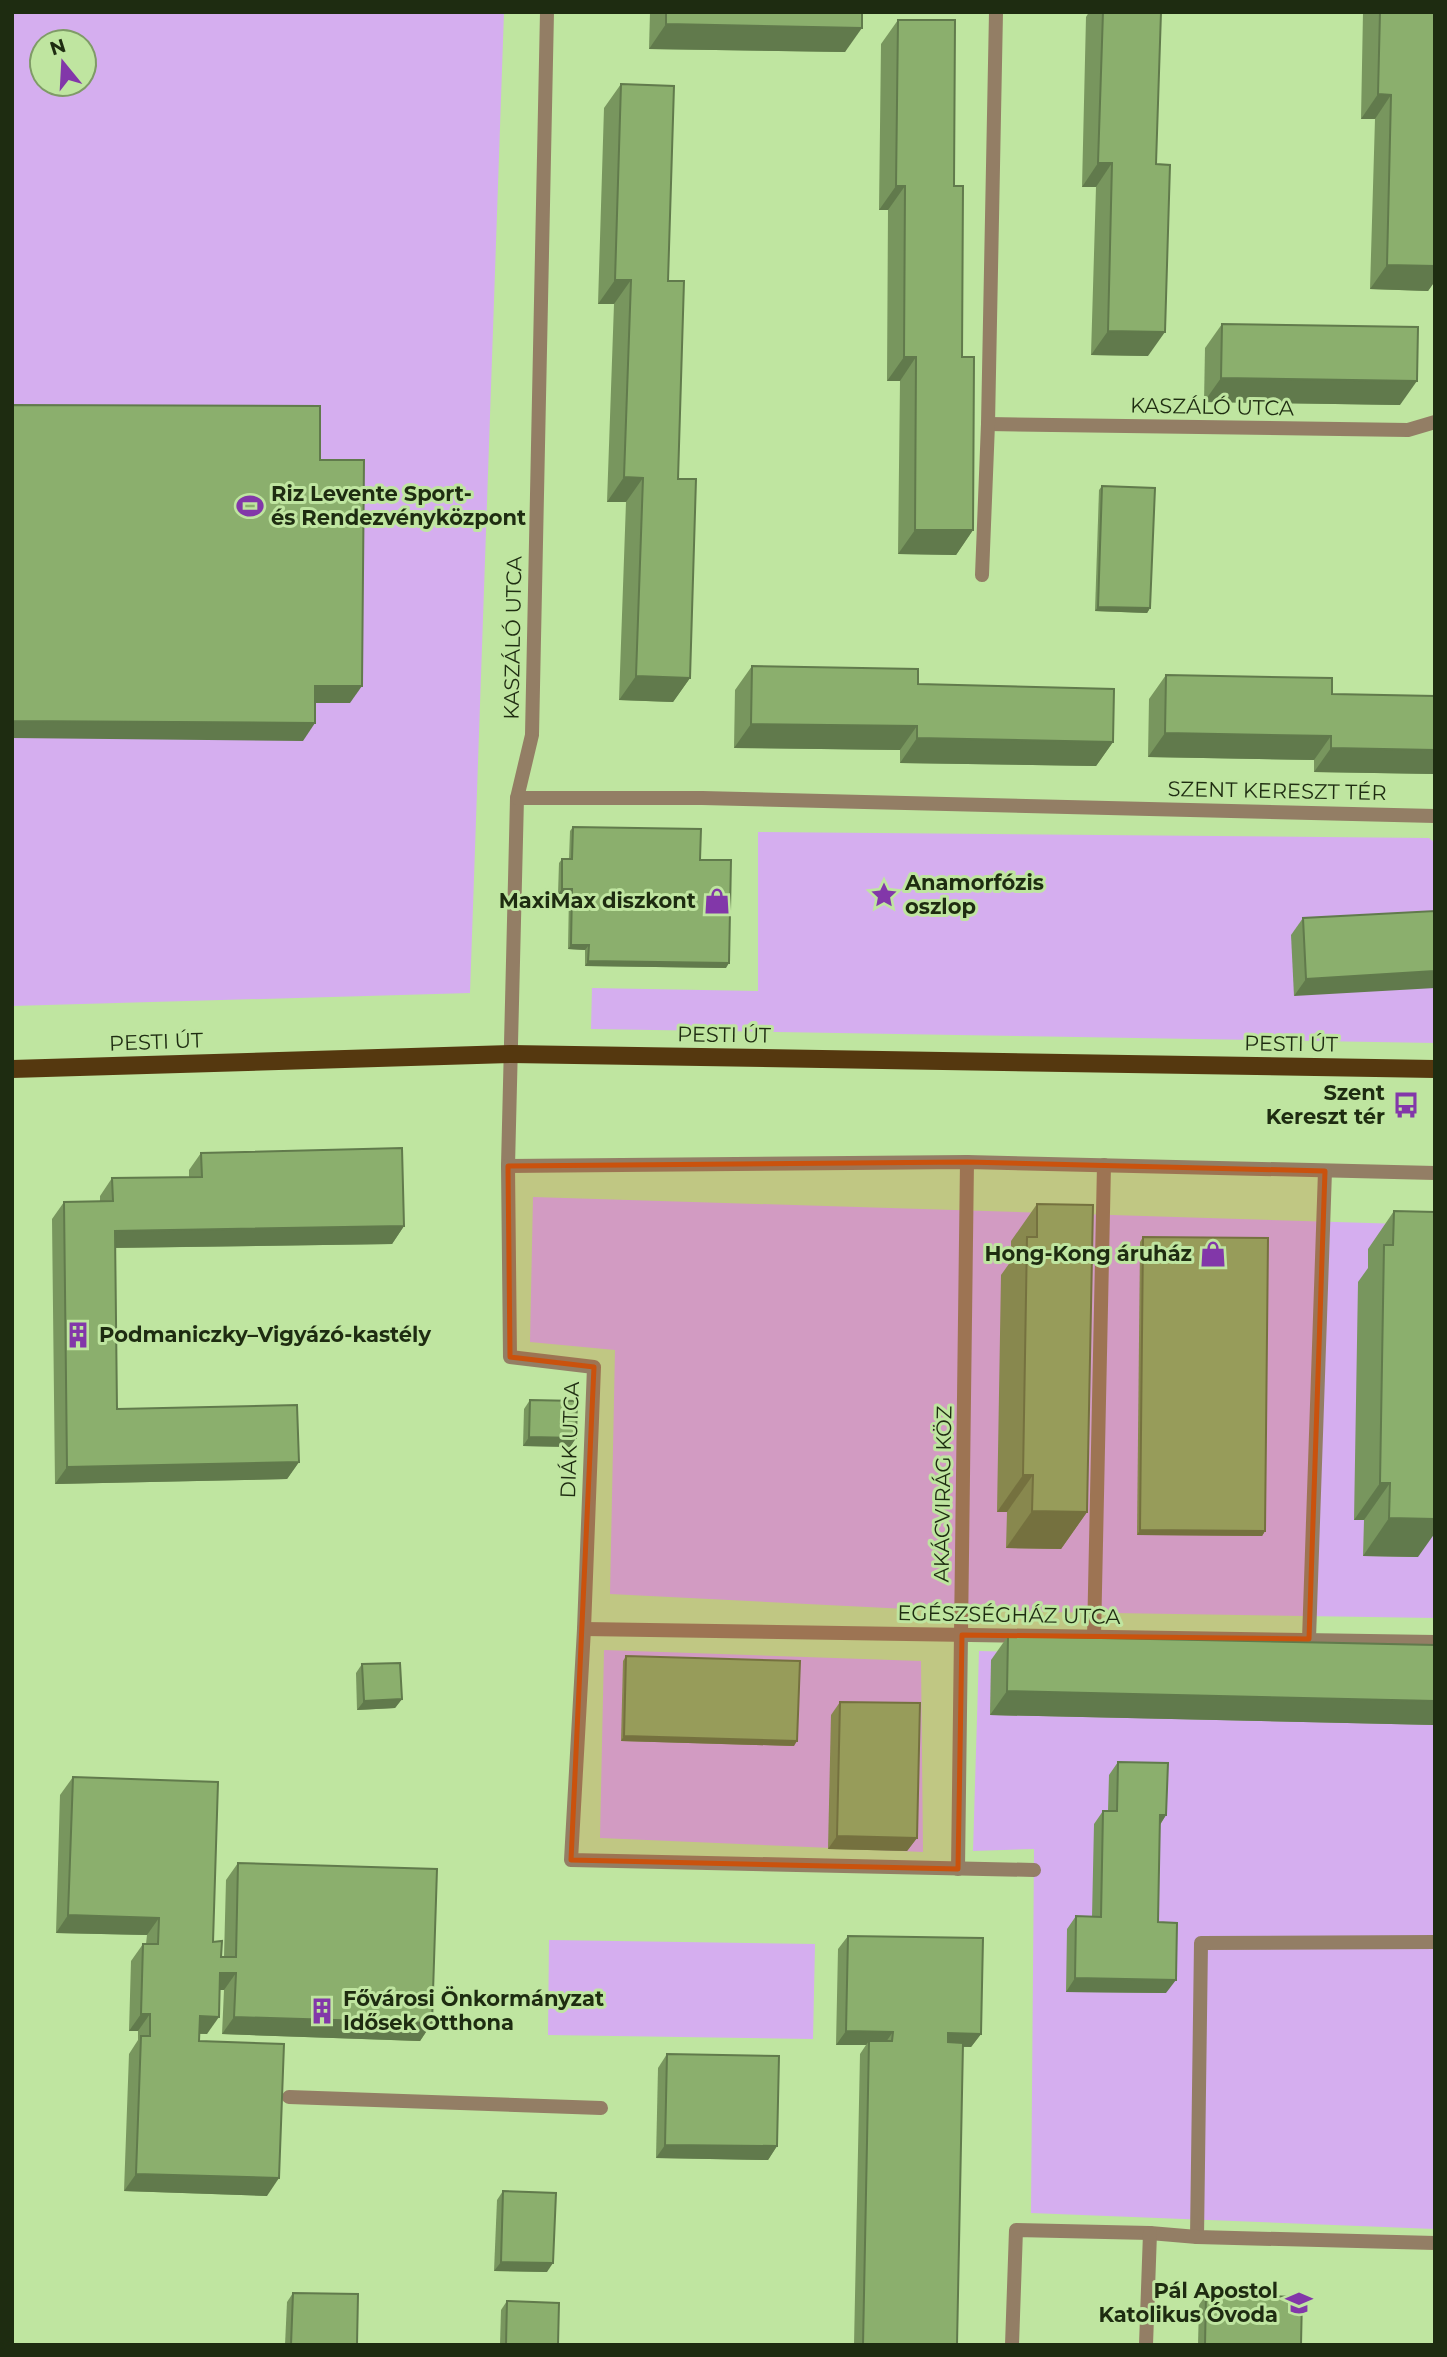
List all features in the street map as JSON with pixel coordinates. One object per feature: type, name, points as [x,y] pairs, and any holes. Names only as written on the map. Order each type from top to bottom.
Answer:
[{"type":"main road","name":"PESTI ÚT","points":[[12,1069],[511,1054],[1435,1069]]},
{"type":"street","name":"KASZÁLÓ UTCA","points":[[511,1054],[517,798],[532,735],[547,12]]},
{"type":"street","points":[[982,575],[988,424],[996,12]]},
{"type":"street","name":"KASZÁLÓ UTCA","points":[[988,424],[1408,430],[1435,422]]},
{"type":"street","name":"SZENT KERESZT TÉR","points":[[517,798],[714,799],[1435,816]]},
{"type":"street","name":"DIÁK UTCA","points":[[511,1054],[508,1166],[510,1357],[594,1367],[584,1629],[571,1860],[958,1868]]},
{"type":"street","points":[[508,1166],[967,1162],[1435,1173]]},
{"type":"street","name":"AKÁCVIRÁG KÖZ","points":[[958,1868],[967,1162]]},
{"type":"street","points":[[1094,1637],[1104,1165]]},
{"type":"street","points":[[1309,1639],[1325,1171]]},
{"type":"street","name":"EGÉSZSÉGHÁZ UTCA","points":[[584,1629],[1435,1642]]},
{"type":"street","points":[[958,1868],[1034,1870]]},
{"type":"street","points":[[1197,2237],[1201,1943],[1435,1942]]},
{"type":"street","points":[[289,2097],[601,2108]]},
{"type":"street","points":[[1012,2345],[1016,2230],[1435,2243]]},
{"type":"street","points":[[1146,2345],[1150,2234]]},
{"type":"highlighted area","points":[[967,1162],[1325,1171],[1309,1639],[962,1635],[958,1869],[571,1860],[594,1367],[510,1357],[508,1166]]},
{"type":"shaded area","name":"Riz Levente Sport- és Rendezvényközpont","points":[[12,12],[504,12],[470,993],[12,1006]]},
{"type":"shaded area","points":[[758,832],[1429,838],[1435,843],[1435,1043],[591,1029],[592,988],[758,991]]},
{"type":"shaded area","points":[[533,1197],[1435,1225],[1435,1618],[927,1610],[610,1594],[615,1350],[530,1342]]},
{"type":"shaded area","points":[[604,1650],[921,1661],[923,1852],[600,1838]]},
{"type":"shaded area","points":[[979,1651],[1435,1663],[1435,2229],[1031,2213],[1034,1849],[973,1851]]},
{"type":"shaded area","points":[[549,1940],[815,1944],[813,2039],[548,2035]]},
{"type":"building","points":[[666,12],[862,12],[862,28],[666,24]]},
{"type":"building","points":[[1103,12],[1161,12],[1156,164],[1170,165],[1165,332],[1108,331],[1112,163],[1098,163]]},
{"type":"building","points":[[1380,12],[1435,12],[1435,266],[1387,265],[1391,95],[1378,94]]},
{"type":"building","points":[[898,20],[955,20],[954,186],[963,186],[962,357],[974,357],[973,530],[915,530],[916,357],[904,357],[905,186],[896,186]]},
{"type":"building","points":[[621,84],[674,86],[668,281],[684,281],[678,479],[696,479],[690,678],[636,676],[643,478],[624,477],[631,280],[615,280]]},
{"type":"building","points":[[1222,324],[1418,327],[1417,381],[1221,378]]},
{"type":"building","name":"Riz Levente Sport- és Rendezvényközpont","points":[[12,405],[320,406],[320,460],[364,460],[362,686],[315,686],[315,723],[12,721]]},
{"type":"building","points":[[1102,486],[1155,488],[1150,608],[1098,607]]},
{"type":"building","points":[[752,666],[918,669],[918,684],[1114,689],[1113,742],[917,738],[917,726],[751,724]]},
{"type":"building","points":[[1166,675],[1332,678],[1332,694],[1435,696],[1435,750],[1331,748],[1331,736],[1165,733]]},
{"type":"building","points":[[573,827],[701,829],[700,860],[731,860],[729,963],[588,961],[589,945],[571,945],[572,889],[562,889],[562,859],[572,859]]},
{"type":"building","points":[[1435,911],[1435,971],[1306,979],[1303,918]]},
{"type":"building","name":"Podmaniczky–Vigyázó-kastély","points":[[402,1148],[404,1226],[115,1231],[117,1409],[297,1405],[299,1462],[67,1467],[64,1202],[113,1201],[112,1178],[202,1177],[201,1153]]},
{"type":"building","points":[[1037,1204],[1093,1205],[1087,1512],[1032,1511],[1033,1475],[1023,1475],[1027,1237],[1037,1237]]},
{"type":"building","points":[[1394,1211],[1435,1212],[1435,1519],[1389,1518],[1390,1483],[1380,1483],[1384,1245],[1393,1245]]},
{"type":"building","points":[[1143,1237],[1268,1238],[1265,1531],[1140,1530]]},
{"type":"building","points":[[530,1400],[577,1401],[576,1438],[529,1437]]},
{"type":"building","points":[[1008,1636],[1435,1645],[1435,1701],[1007,1691]]},
{"type":"building","points":[[626,1656],[800,1661],[797,1741],[624,1736]]},
{"type":"building","points":[[400,1663],[402,1699],[364,1701],[362,1664]]},
{"type":"building","points":[[840,1702],[920,1703],[917,1838],[837,1836]]},
{"type":"building","points":[[1118,1762],[1168,1763],[1166,1815],[1160,1815],[1158,1922],[1177,1923],[1176,1980],[1075,1978],[1076,1916],[1101,1917],[1103,1811],[1117,1811]]},
{"type":"building","name":"Fővárosi Önkormányzat Idősek Otthona","points":[[73,1777],[218,1782],[213,1942],[222,1941],[221,1957],[236,1957],[238,1863],[437,1869],[432,2023],[234,2017],[236,1973],[220,1973],[219,2017],[200,2016],[199,2041],[284,2044],[279,2178],[136,2174],[141,2036],[150,2036],[150,2014],[141,2014],[143,1944],[158,1944],[159,1918],[68,1915]]},
{"type":"building","points":[[848,1936],[983,1938],[981,2034],[948,2033],[948,2042],[963,2043],[957,2345],[863,2345],[869,2041],[892,2041],[893,2032],[846,2031]]},
{"type":"building","points":[[667,2054],[779,2056],[777,2146],[665,2145]]},
{"type":"building","points":[[503,2191],[556,2193],[553,2263],[501,2262]]},
{"type":"building","points":[[293,2293],[358,2294],[357,2345],[291,2345]]},
{"type":"building","points":[[1206,2295],[1302,2297],[1301,2345],[1205,2345]]},
{"type":"building","points":[[507,2301],[559,2303],[558,2345],[506,2345]]},
{"type":"place","name":"Riz Levente Sport- és Rendezvényközpont","points":[[250,506]]},
{"type":"place","name":"Anamorfózis oszlop","points":[[884,895]]},
{"type":"place","name":"MaxiMax diszkont","points":[[717,901]]},
{"type":"place","name":"Szent Kereszt tér","points":[[1406,1105]]},
{"type":"place","name":"Hong-Kong áruház","points":[[1213,1254]]},
{"type":"place","name":"Podmaniczky–Vigyázó-kastély","points":[[78,1335]]},
{"type":"place","name":"Fővárosi Önkormányzat Idősek Otthona","points":[[322,2011]]},
{"type":"place","name":"Pál Apostol Katolikus Óvoda","points":[[1299,2303]]}]
